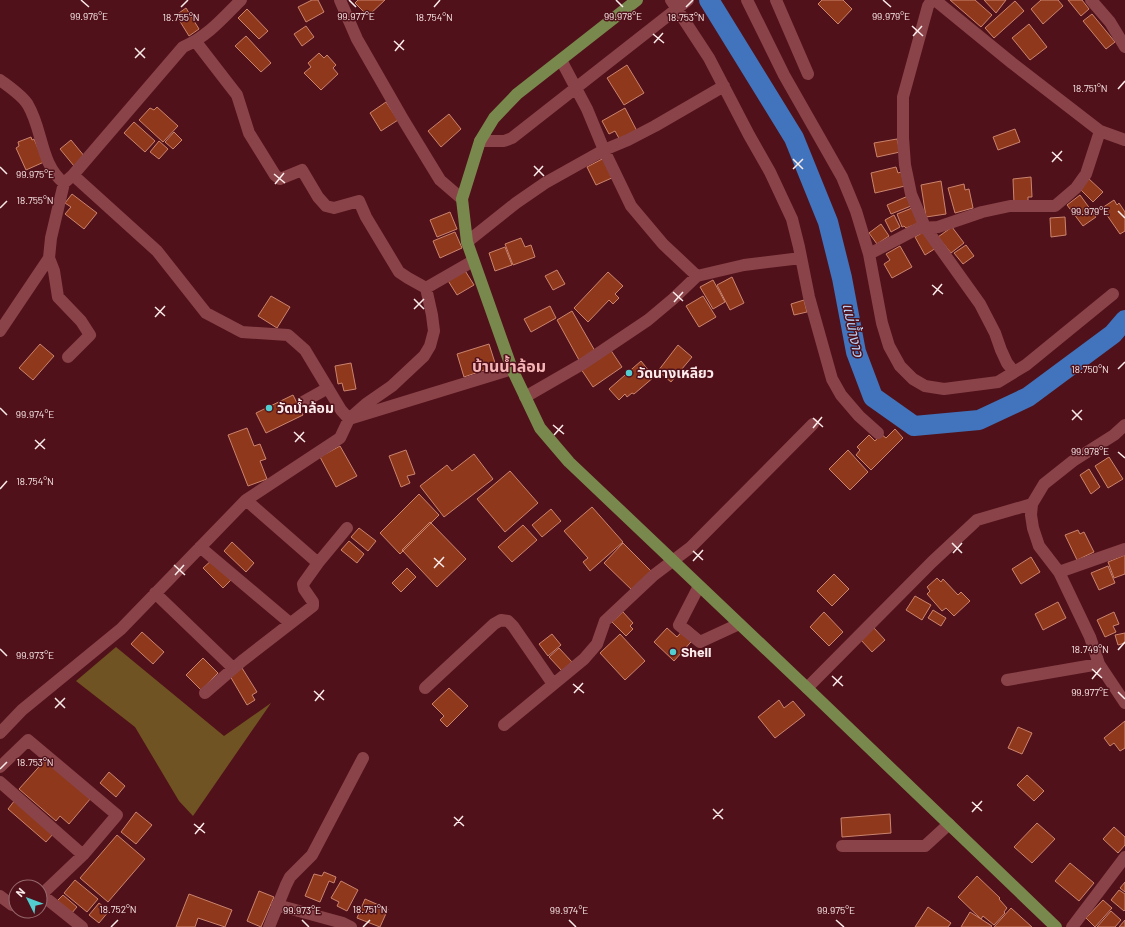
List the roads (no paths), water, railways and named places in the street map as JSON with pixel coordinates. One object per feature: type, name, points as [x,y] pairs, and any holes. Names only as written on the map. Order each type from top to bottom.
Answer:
[{"type":"main road","points":[[637,0],[517,94],[494,118],[480,141],[462,199],[467,242],[512,370],[540,428],[569,462],[1056,927]]},
{"type":"street","points":[[0,331],[49,258],[52,238],[69,179],[183,48],[206,35],[241,0]]},
{"type":"street","points":[[340,0],[356,39],[408,128],[440,180],[462,199]]},
{"type":"street","points":[[671,0],[709,58],[770,172],[792,219],[808,297],[832,379],[841,395],[859,416],[878,433]]},
{"type":"street","points":[[480,141],[504,141],[512,138],[688,0]]},
{"type":"street","points":[[747,0],[784,75],[842,177],[856,212],[869,254],[882,324],[889,346],[900,366],[913,379],[925,386],[944,390],[998,382],[1026,365],[1113,294]]},
{"type":"street","points":[[776,0],[808,74]]},
{"type":"street","points":[[1014,372],[1007,363],[995,333],[980,304],[925,227],[911,194],[904,165],[903,97],[928,6],[934,0],[1012,63],[1100,130],[1125,140]]},
{"type":"street","points":[[1091,0],[1110,22],[1125,47]]},
{"type":"street","points":[[0,733],[22,710],[121,629],[246,500],[340,438],[349,418],[392,386],[424,356],[430,346],[434,331],[426,288],[399,272],[366,217],[359,201],[334,208],[326,206],[318,197],[302,170],[280,179],[275,175],[249,133],[237,95],[196,42]]},
{"type":"street","points":[[561,60],[576,88],[631,206],[663,244],[697,276]]},
{"type":"street","points":[[0,80],[27,103],[36,122],[49,165],[57,177],[69,179],[157,251],[206,312],[242,332],[288,335],[305,350],[341,410],[349,418]]},
{"type":"street","points":[[467,242],[516,203],[546,183],[604,150],[628,140],[724,86]]},
{"type":"street","points":[[869,254],[919,228],[938,227],[982,212],[1010,206],[1055,206],[1076,188],[1086,174],[1100,130]]},
{"type":"street","points":[[49,258],[54,272],[58,297],[81,321],[90,335],[68,357]]},
{"type":"street","points":[[525,397],[584,363],[648,320],[697,276],[744,264],[801,258]]},
{"type":"street","points":[[426,288],[473,261]]},
{"type":"street","points":[[349,418],[512,370]]},
{"type":"street","points":[[303,402],[328,388]]},
{"type":"street","points":[[504,726],[584,659],[597,644],[605,621],[654,575],[691,547],[813,424]]},
{"type":"street","points":[[1125,425],[1114,436],[1073,461],[1044,484],[1032,504],[1031,515],[1033,528],[1039,546],[1059,572],[1090,638],[1099,664],[1125,703]]},
{"type":"street","points":[[246,500],[318,563]]},
{"type":"street","points":[[807,688],[932,562],[977,520],[1032,504]]},
{"type":"street","points":[[205,693],[233,668],[314,604],[304,589],[304,584],[318,563],[347,528]]},
{"type":"street","points":[[200,547],[290,623]]},
{"type":"street","points":[[1059,572],[1125,549]]},
{"type":"street","points":[[698,586],[679,625],[700,642],[739,624]]},
{"type":"street","points":[[155,593],[233,668]]},
{"type":"street","points":[[425,688],[494,624],[501,620],[508,621],[513,626],[553,684]]},
{"type":"street","points":[[1007,680],[1099,664]]},
{"type":"street","points":[[0,768],[28,740],[117,815],[83,855],[48,888]]},
{"type":"street","points":[[268,927],[290,877],[312,855],[363,758]]},
{"type":"street","points":[[0,782],[83,855]]},
{"type":"street","points":[[842,846],[925,846],[949,824]]},
{"type":"street","points":[[1072,927],[1125,857]]},
{"type":"street","points":[[48,900],[82,927]]},
{"type":"street","points":[[278,905],[343,923],[351,927]]},
{"type":"waterway","name":"แม่น้ำงาว","points":[[709,0],[794,138],[828,222],[842,278],[856,352],[873,397],[914,426],[979,420],[1028,397],[1113,334],[1125,320]]},
{"type":"place","name":"วัดนางเหลียว","points":[[629,373]]},
{"type":"place","name":"วัดน้ำล้อม","points":[[269,408]]},
{"type":"place","name":"Shell","points":[[673,652]]},
{"type":"district","name":"บ้านน้ำล้อม","points":[[509,366]]}]
